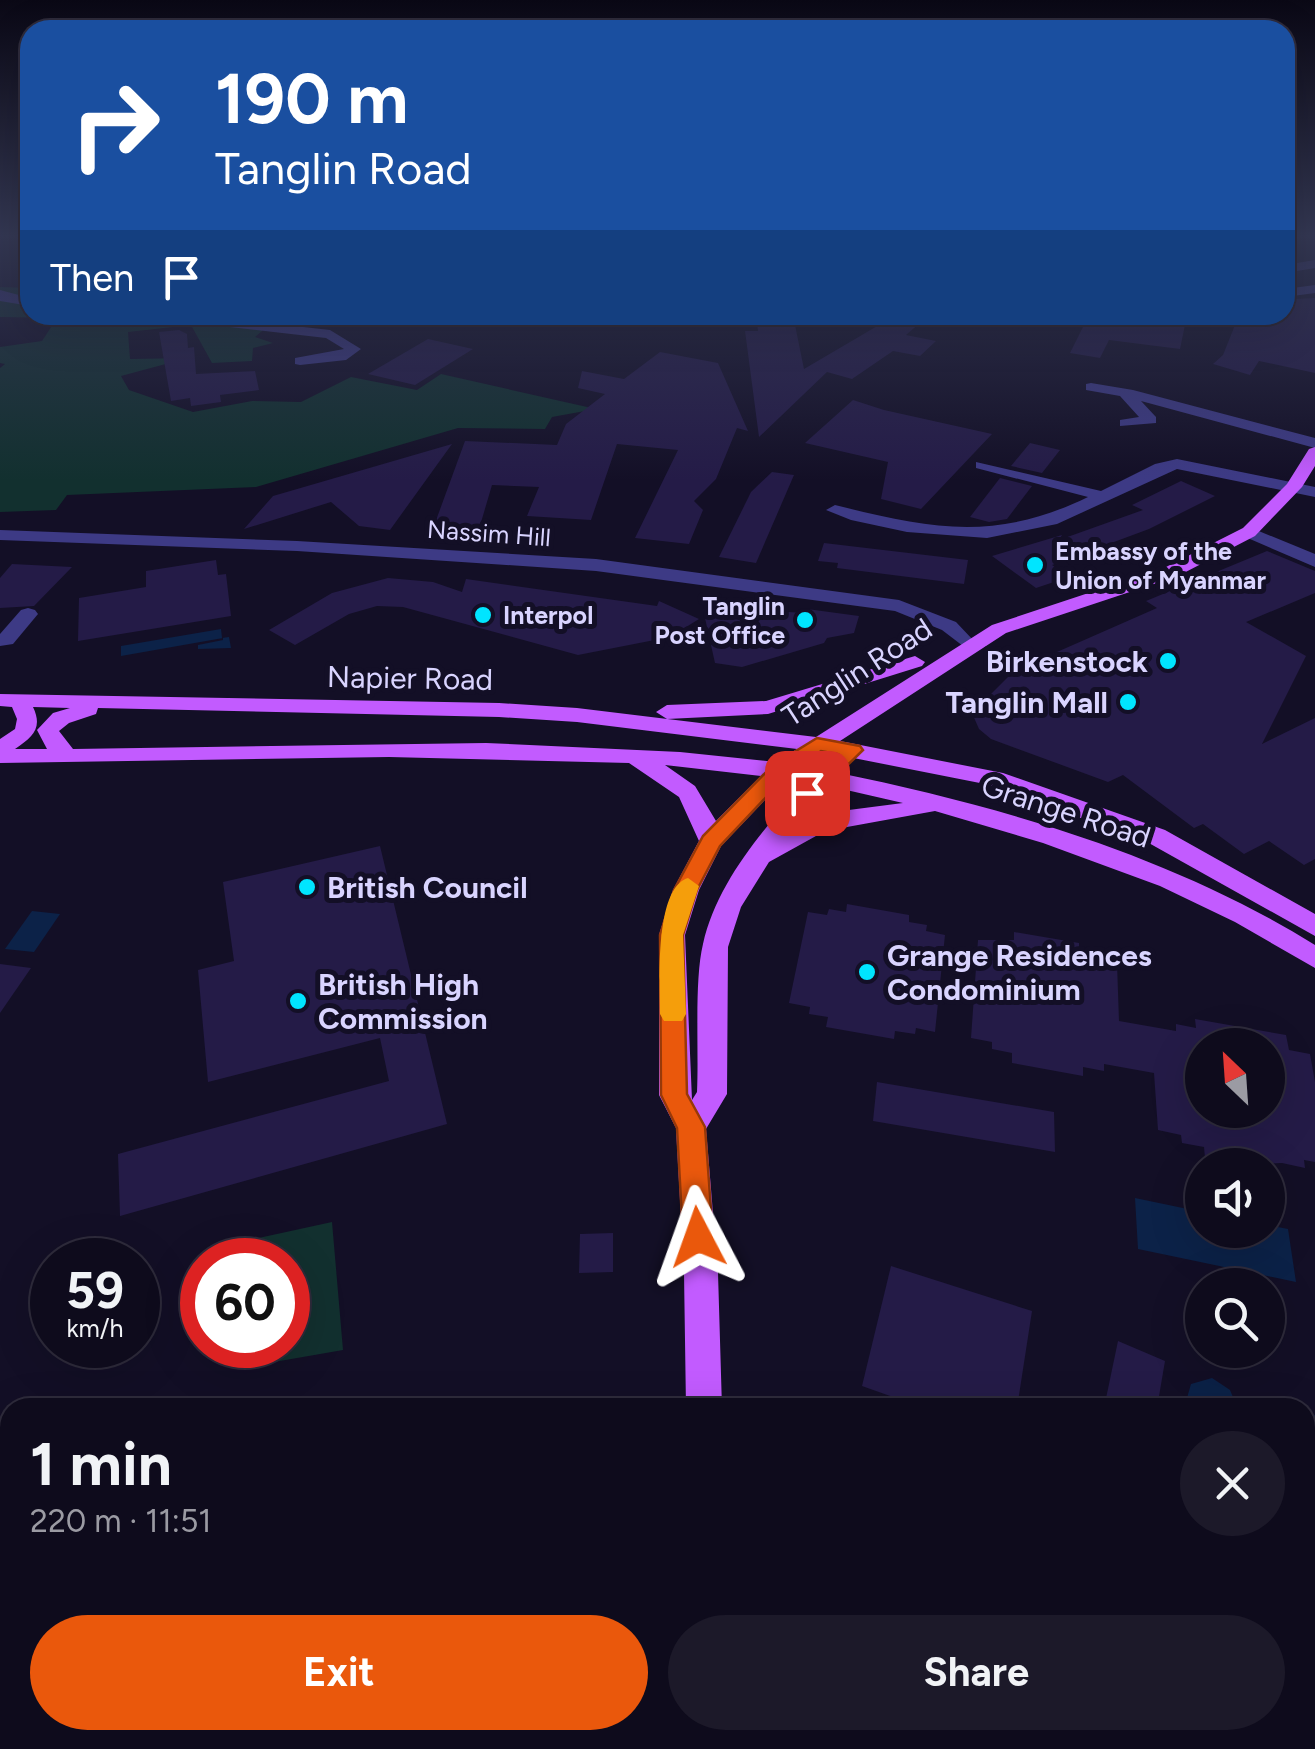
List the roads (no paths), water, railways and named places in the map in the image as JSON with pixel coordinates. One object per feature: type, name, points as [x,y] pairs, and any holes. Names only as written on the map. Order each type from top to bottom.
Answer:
[{"type":"main road","name":"Tanglin Road","points":[[704,1398],[701,1273],[691,1127],[674,1095],[672,935],[686,890],[711,841],[780,770],[999,629],[1170,572],[1248,532],[1294,487],[1315,452]]},
{"type":"main road","points":[[826,738],[862,692],[914,662],[999,629]]},
{"type":"main road","points":[[577,715],[768,707],[914,662]]},
{"type":"main road","points":[[0,752],[25,732],[28,719],[10,701]]},
{"type":"main road","name":"Napier Road","points":[[10,701],[498,710],[826,738]]},
{"type":"main road","points":[[68,756],[51,740],[48,730],[61,718],[99,704]]},
{"type":"main road","name":"Grange Road","points":[[826,738],[853,750],[994,778],[1080,807],[1156,836],[1311,918]]},
{"type":"main road","points":[[0,752],[68,756],[450,748],[617,754],[780,770]]},
{"type":"main road","name":"Tanglin Road","points":[[691,1127],[712,1094],[715,947],[728,906],[742,879],[818,779],[853,750]]},
{"type":"main road","points":[[617,754],[667,774],[689,791],[702,810],[711,841]]},
{"type":"main road","name":"Grange Road","points":[[780,770],[941,804],[1124,862],[1223,904],[1315,958]]},
{"type":"main road","points":[[742,879],[776,843],[820,826],[941,804]]},
{"type":"street","points":[[256,325],[322,332],[338,336],[354,349],[341,357],[300,362]]},
{"type":"street","points":[[1091,387],[1124,392],[1315,443]]},
{"type":"street","points":[[1124,392],[1151,420],[1125,424]]},
{"type":"street","points":[[835,510],[912,528],[990,532],[1032,526],[1176,464],[1315,492]]},
{"type":"street","points":[[982,465],[1102,496]]},
{"type":"street","points":[[1248,532],[1315,562]]},
{"type":"street","name":"Nassim Hill","points":[[0,535],[297,546],[596,565],[899,606],[950,626],[963,640]]},
{"type":"street","points":[[0,640],[6,640],[28,614]]},
{"type":"water","points":[[221,629],[222,638],[229,637],[231,648],[198,649],[198,645],[223,638],[121,656],[121,646]]},
{"type":"water","points":[[32,911],[60,914],[34,952],[5,949]]},
{"type":"water","points":[[1135,1198],[1185,1208],[1185,1248],[1285,1248],[1285,1228],[1288,1229],[1296,1282],[1285,1280],[1285,1268],[1229,1268],[1138,1249]]},
{"type":"water","points":[[1212,1378],[1230,1390],[1233,1398],[1187,1398],[1191,1384]]},
{"type":"place","name":"Embassy of the Union of Myanmar","points":[[1035,565]]},
{"type":"place","name":"Interpol","points":[[483,615]]},
{"type":"place","name":"Tanglin Post Office","points":[[805,620]]},
{"type":"place","name":"Birkenstock","points":[[1168,661]]},
{"type":"place","name":"Tanglin Mall","points":[[1128,702]]},
{"type":"place","name":"British Council","points":[[307,887]]},
{"type":"place","name":"Grange Residences Condominium","points":[[867,972]]},
{"type":"place","name":"British High Commission","points":[[298,1001]]}]
